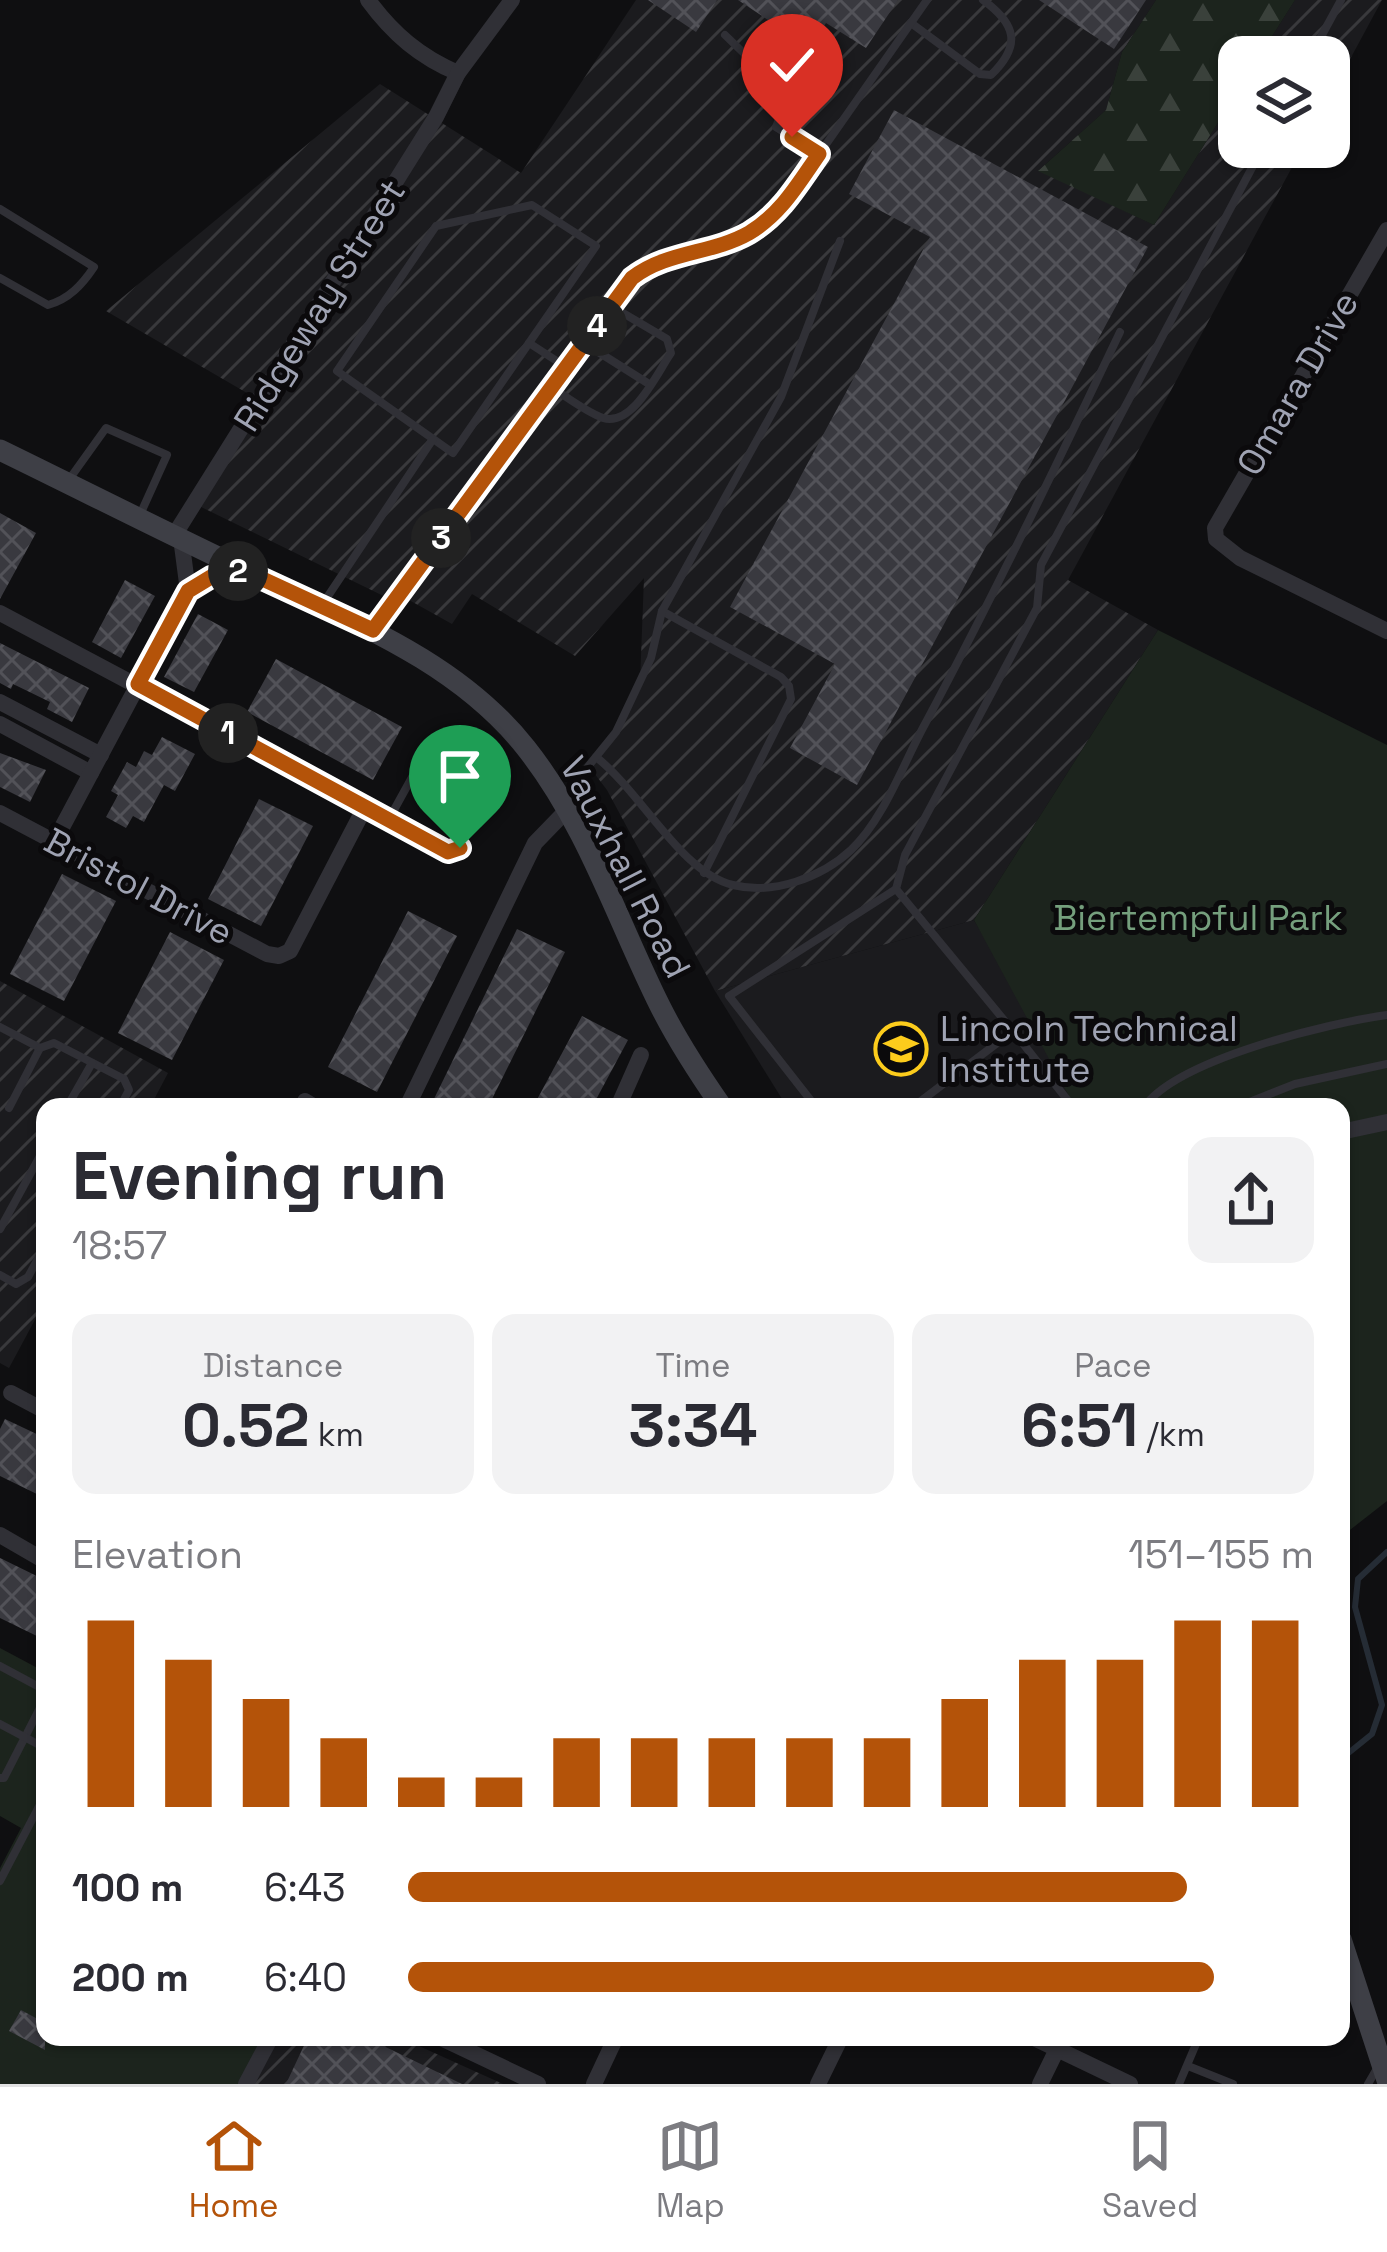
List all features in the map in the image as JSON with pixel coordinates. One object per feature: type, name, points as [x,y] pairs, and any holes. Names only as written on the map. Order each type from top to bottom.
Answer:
[{"type":"street","points":[[368,0],[406,43],[427,60],[458,73]]},
{"type":"street","name":"Ridgeway Street","points":[[178,536],[436,117],[458,73],[512,0]]},
{"type":"street","name":"Omara Drive","points":[[1387,230],[1218,519],[1216,539],[1240,558],[1387,631]]},
{"type":"street","name":"Vauxhall Road","points":[[0,450],[373,630],[445,672],[488,707],[526,747],[587,846],[683,1050],[716,1098]]},
{"type":"street","points":[[178,536],[188,591]]},
{"type":"street","points":[[50,839],[59,833],[188,591],[211,577],[243,570]]},
{"type":"street","points":[[0,613],[365,807]]},
{"type":"street","points":[[0,702],[100,755]]},
{"type":"street","points":[[0,724],[91,773]]},
{"type":"street","name":"Bristol Drive","points":[[0,813],[267,954],[279,956],[290,951],[365,807]]},
{"type":"street","points":[[411,1098],[535,843],[566,811]]},
{"type":"street","points":[[622,1098],[641,1055]]},
{"type":"street","points":[[1350,1130],[1387,1122]]},
{"type":"street","points":[[11,1394],[36,1406]]},
{"type":"street","points":[[0,1535],[36,1556]]},
{"type":"street","points":[[1350,1958],[1378,2018],[1384,2071]]},
{"type":"street","points":[[246,2084],[264,2046]]},
{"type":"street","points":[[458,2046],[538,2084]]},
{"type":"street","points":[[594,2084],[612,2046]]},
{"type":"street","points":[[818,2084],[837,2046]]},
{"type":"street","points":[[1040,2084],[1059,2046]]},
{"type":"street","points":[[1065,2046],[1130,2084]]},
{"type":"lane","points":[[373,630],[632,278],[652,262],[745,236],[778,213],[927,0]]},
{"type":"lane","points":[[911,22],[980,74],[991,75],[1013,40],[1000,12],[983,0]]},
{"type":"lane","points":[[1321,36],[1341,0]]},
{"type":"lane","points":[[725,35],[788,96],[776,127],[819,154]]},
{"type":"lane","points":[[809,1098],[729,996],[896,890],[905,855],[1037,608],[1041,565],[1252,168]]},
{"type":"lane","points":[[532,206],[596,246],[453,453],[433,439],[337,371],[436,226],[532,206]]},
{"type":"lane","points":[[0,208],[94,267],[72,292],[48,304],[0,278]]},
{"type":"lane","points":[[566,811],[572,791],[616,732],[651,658],[662,611],[781,397],[840,242]]},
{"type":"lane","points":[[551,388],[604,418],[618,419],[631,411],[670,353],[667,339],[611,306]]},
{"type":"lane","points":[[596,757],[636,794],[683,857],[704,873],[734,886],[778,886],[832,865],[863,835],[994,594],[1120,332]]},
{"type":"lane","points":[[529,343],[566,367]]},
{"type":"lane","points":[[584,343],[649,384]]},
{"type":"lane","points":[[67,482],[106,428],[167,455],[140,517]]},
{"type":"lane","points":[[321,606],[433,439]]},
{"type":"lane","points":[[662,611],[782,677],[789,686],[791,699],[704,873]]},
{"type":"lane","points":[[365,807],[448,852],[460,848],[476,816],[474,802],[416,770],[388,819]]},
{"type":"lane","points":[[896,890],[1065,1098]]},
{"type":"lane","points":[[1154,1098],[1234,1055],[1350,1020],[1387,1015]]},
{"type":"lane","points":[[0,1027],[40,1048]]},
{"type":"lane","points":[[925,1098],[1013,1031]]},
{"type":"lane","points":[[9,1108],[40,1048],[54,1043],[124,1079],[130,1090],[125,1098]]},
{"type":"lane","points":[[72,1098],[92,1063]]},
{"type":"lane","points":[[1260,1098],[1295,1084],[1387,1064]]},
{"type":"lane","points":[[0,1229],[36,1164]]},
{"type":"lane","points":[[0,1275],[16,1284],[28,1277],[36,1262]]},
{"type":"lane","points":[[0,1666],[36,1685]]},
{"type":"lane","points":[[0,1778],[36,1716]]},
{"type":"lane","points":[[0,1724],[36,1743]]},
{"type":"lane","points":[[0,1881],[36,1812]]},
{"type":"lane","points":[[1179,2084],[1196,2046]]},
{"type":"lane","points":[[1188,2066],[1234,2084]]},
{"type":"lane","points":[[1368,2084],[1384,2071]]},
{"type":"shaded area","points":[[636,0],[1156,0],[1122,52],[1106,110],[1039,170],[1154,225],[1218,123],[1218,168],[1292,168],[1068,580],[1158,630],[974,920],[715,991],[607,790],[591,769],[640,683],[644,578],[575,656],[472,594],[452,624],[409,600],[404,606],[197,505],[259,400],[106,311],[380,84],[521,173]]},
{"type":"shaded area","points":[[1295,0],[1382,0],[1350,59],[1350,36],[1272,36]]},
{"type":"shaded area","name":"Lincoln Technical Institute","points":[[974,920],[1081,1098],[781,1098],[715,991]]},
{"type":"shaded area","points":[[0,981],[168,1073],[155,1098],[36,1098],[36,1318],[9,1368],[0,1363]]},
{"type":"shaded area","points":[[258,2046],[419,2046],[503,2084],[237,2084]]},
{"type":"green space","points":[[1156,0],[1295,0],[1272,36],[1218,36],[1218,123],[1154,225],[1038,171],[1106,110],[1122,52]]},
{"type":"green space","name":"Biertempful Park","points":[[1158,630],[1387,745],[1387,1501],[1350,1530],[1350,1098],[1070,1098],[974,920]]},
{"type":"green space","points":[[0,1648],[36,1667],[36,2046],[266,2046],[245,2084],[0,2084],[0,1868],[21,1828],[0,1816]]},
{"type":"building","points":[[648,0],[717,0],[696,32]]},
{"type":"building","points":[[738,0],[898,0],[866,48],[826,23],[810,48]]},
{"type":"building","points":[[1039,0],[1146,0],[1114,49]]},
{"type":"building","points":[[894,110],[1148,247],[857,785],[790,748],[835,664],[730,607],[930,237],[849,194]]},
{"type":"building","points":[[0,513],[36,533],[0,599]]},
{"type":"building","points":[[125,580],[155,596],[121,658],[92,642]]},
{"type":"building","points":[[198,614],[228,630],[194,692],[164,677]]},
{"type":"building","points":[[0,643],[89,688],[72,722],[47,709],[50,702],[13,684],[11,689],[0,683]]},
{"type":"building","points":[[276,659],[402,727],[373,780],[247,712]]},
{"type":"building","points":[[162,737],[195,754],[175,791],[164,785],[144,822],[133,816],[126,828],[106,817],[118,795],[111,791],[127,762],[136,767],[144,751],[152,755]]},
{"type":"building","points":[[0,753],[46,770],[30,802],[0,787]]},
{"type":"building","points":[[259,799],[313,826],[261,926],[208,899]]},
{"type":"building","points":[[62,874],[116,901],[64,1001],[10,974]]},
{"type":"building","points":[[408,911],[457,936],[377,1092],[328,1067]]},
{"type":"building","points":[[517,929],[565,952],[492,1098],[434,1098]]},
{"type":"building","points":[[170,932],[224,960],[172,1060],[118,1033]]},
{"type":"building","points":[[582,1016],[628,1040],[597,1098],[538,1098]]},
{"type":"building","points":[[5,1419],[36,1434],[36,1494],[0,1476],[0,1429]]},
{"type":"building","points":[[0,1558],[36,1576],[36,1636],[0,1618]]},
{"type":"building","points":[[21,2010],[36,2018],[36,2045],[9,2031]]},
{"type":"building","points":[[304,2046],[384,2046],[462,2084],[286,2084]]},
{"type":"waterway","points":[[1350,1752],[1372,1734],[1382,1705],[1355,1607],[1358,1579],[1387,1552]]},
{"type":"place","name":"Lincoln Technical Institute","points":[[901,1049]]},
{"type":"route","points":[[460,848],[448,852],[138,684],[188,591],[211,577],[243,570],[373,630],[632,278],[652,262],[745,236],[778,213],[819,154],[792,137]]}]
